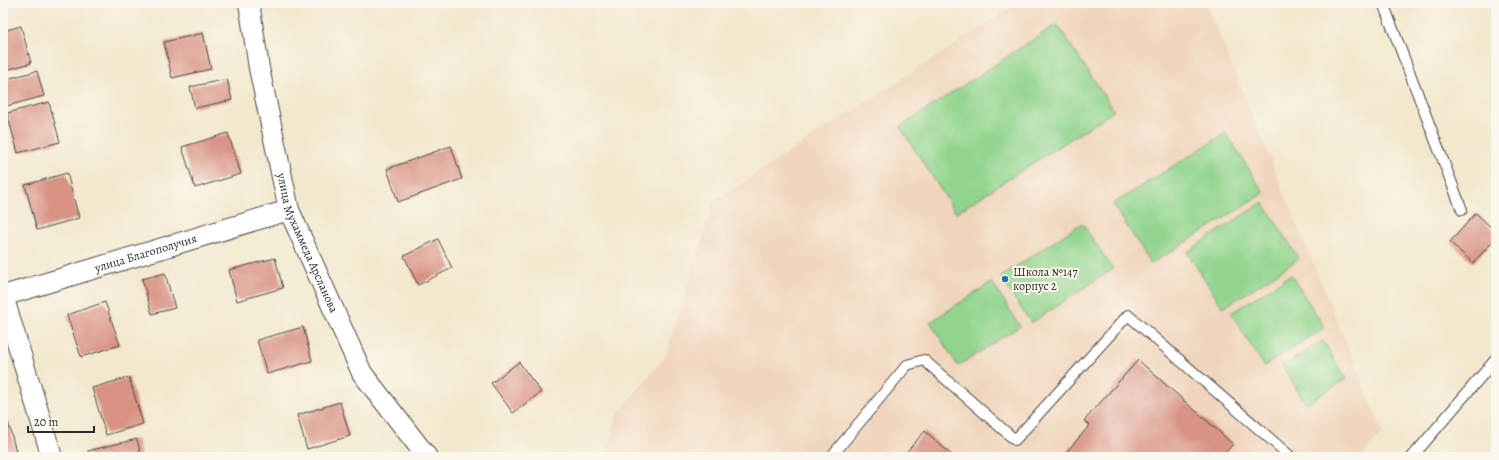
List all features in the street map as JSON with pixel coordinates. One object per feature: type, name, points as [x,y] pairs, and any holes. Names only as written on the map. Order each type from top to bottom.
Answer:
[{"type":"street","name":"улица Мухаммеда Арсланова","points":[[249,3],[259,68],[289,210],[362,373],[427,457]]},
{"type":"street","name":"улица Благополучия","points":[[3,296],[289,210]]},
{"type":"street","points":[[3,296],[52,457]]},
{"type":"lane","points":[[1383,3],[1462,210]]},
{"type":"lane","points":[[831,457],[906,365],[924,360],[1016,440],[1128,315],[1291,457]]},
{"type":"lane","points":[[1412,457],[1496,359]]},
{"type":"shaded area","name":"Школа №147 корпус 2","points":[[1019,3],[1206,3],[1383,432],[1362,457],[606,457],[617,414],[665,357],[714,201]]},
{"type":"green space","points":[[1057,24],[1114,111],[956,213],[900,127]]},
{"type":"green space","points":[[1226,133],[1264,193],[1151,264],[1113,204]]},
{"type":"green space","points":[[1263,202],[1299,259],[1223,308],[1187,252]]},
{"type":"green space","points":[[1082,223],[1113,269],[1031,323],[1000,277]]},
{"type":"green space","points":[[1291,275],[1325,328],[1264,366],[1231,313]]},
{"type":"green space","points":[[992,282],[1020,326],[958,366],[930,322]]},
{"type":"green space","points":[[1323,341],[1346,379],[1306,404],[1282,366]]},
{"type":"building","points":[[21,26],[31,63],[3,71],[3,31]]},
{"type":"building","points":[[203,33],[211,69],[172,78],[164,42]]},
{"type":"building","points":[[37,71],[44,96],[3,107],[3,80]]},
{"type":"building","points":[[227,79],[232,100],[195,108],[190,87]]},
{"type":"building","points":[[49,102],[60,142],[18,153],[7,113]]},
{"type":"building","points":[[228,133],[241,174],[195,188],[182,147]]},
{"type":"building","points":[[451,146],[462,179],[398,202],[387,169]]},
{"type":"building","points":[[67,173],[79,218],[37,230],[25,185]]},
{"type":"building","points":[[1476,213],[1496,232],[1496,238],[1473,263],[1450,242]]},
{"type":"building","points":[[438,239],[452,268],[418,285],[404,256]]},
{"type":"building","points":[[275,258],[283,288],[237,301],[229,270]]},
{"type":"building","points":[[165,273],[175,308],[152,314],[142,279]]},
{"type":"building","points":[[105,302],[120,345],[81,357],[67,315]]},
{"type":"building","points":[[303,327],[312,361],[267,374],[257,340]]},
{"type":"building","points":[[1138,360],[1233,444],[1222,457],[1062,457],[1090,425],[1084,421]]},
{"type":"building","points":[[519,362],[541,392],[513,413],[491,383]]},
{"type":"building","points":[[129,377],[143,424],[106,435],[92,388]]},
{"type":"building","points":[[340,402],[350,436],[307,449],[297,415]]},
{"type":"building","points":[[8,422],[17,455],[3,457],[3,423]]},
{"type":"building","points":[[925,431],[954,457],[902,457]]},
{"type":"building","points":[[137,439],[141,456],[89,457],[88,451]]},
{"type":"place","name":"Школа №147 корпус 2","points":[[1005,279]]}]
